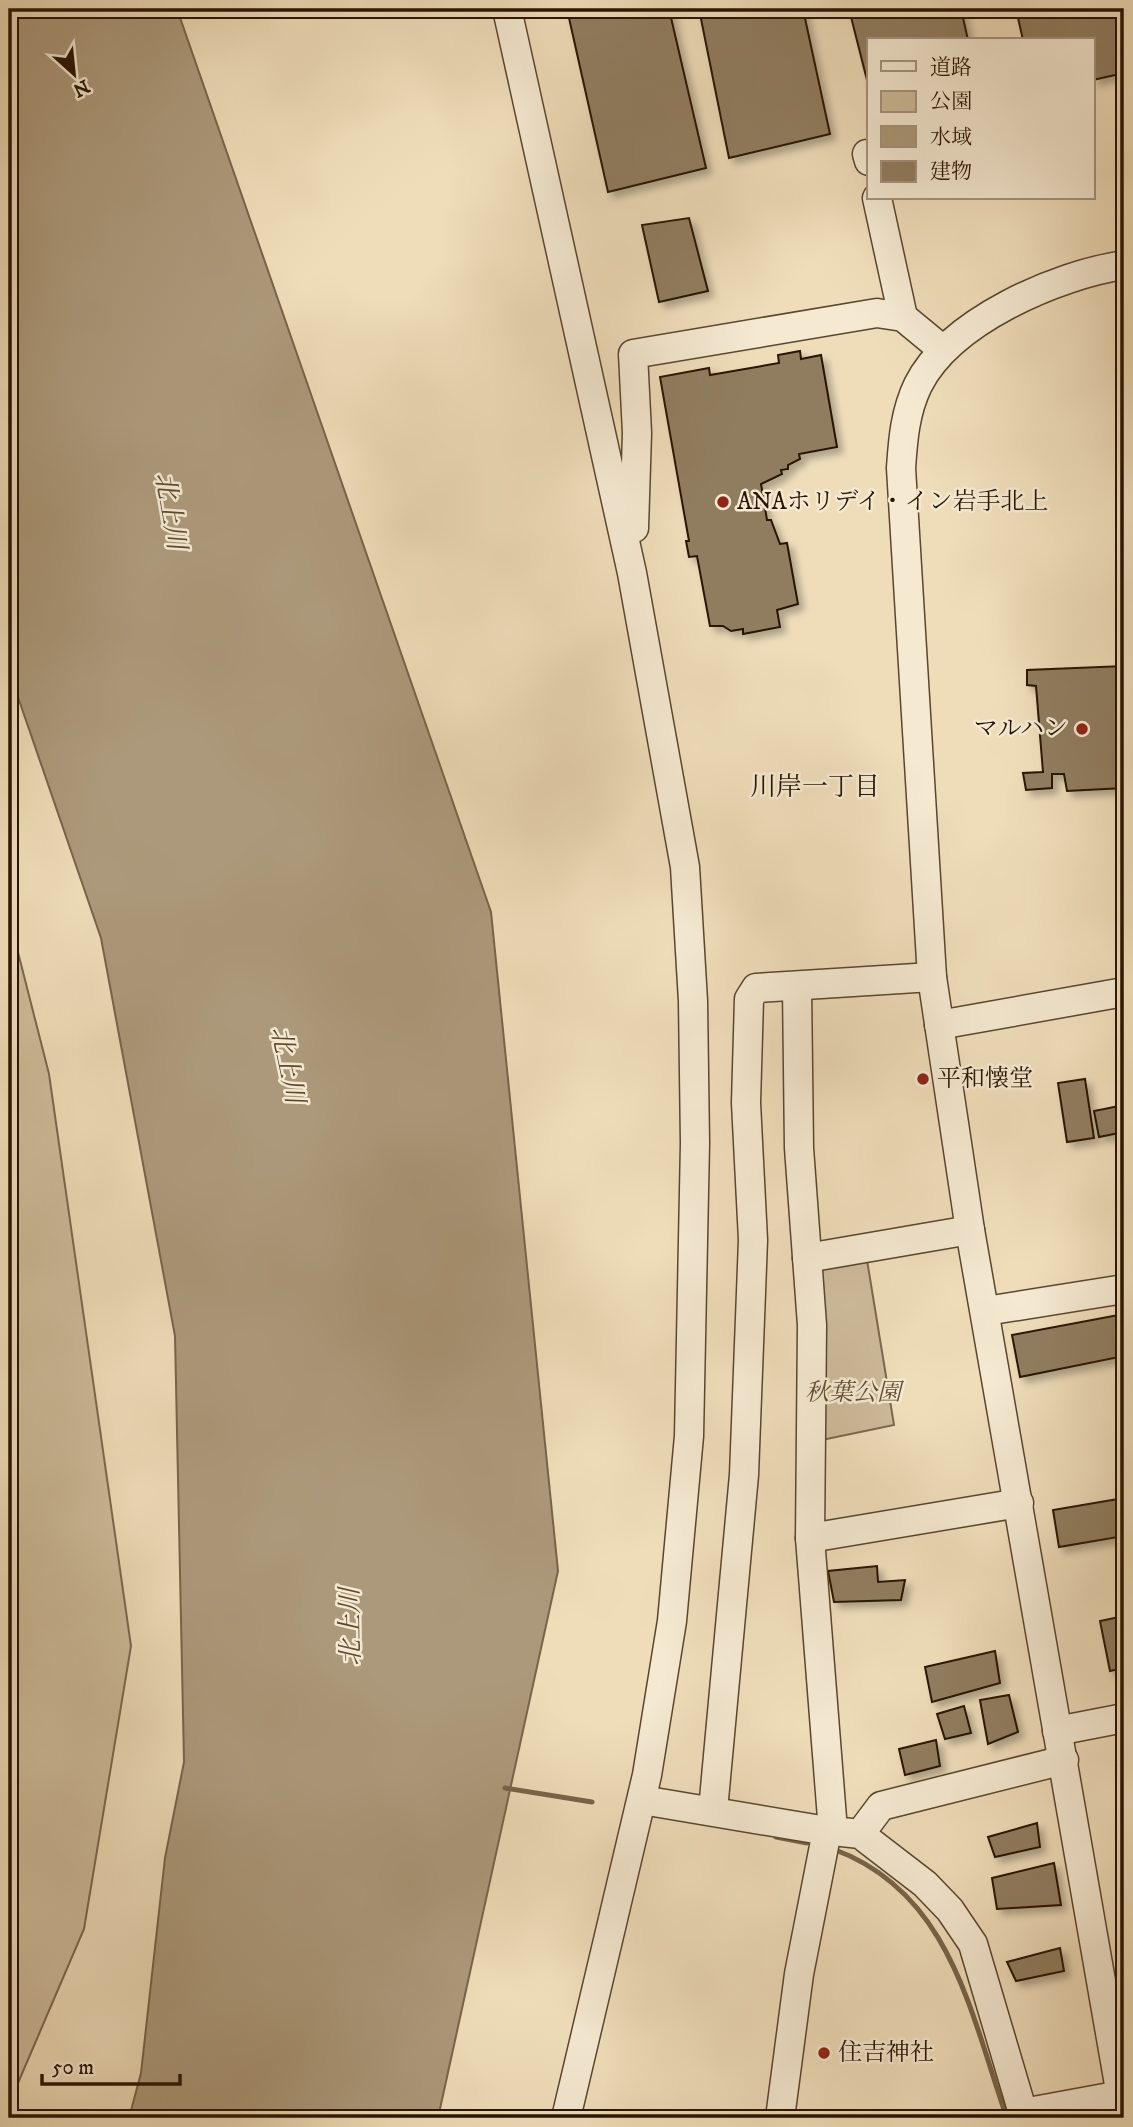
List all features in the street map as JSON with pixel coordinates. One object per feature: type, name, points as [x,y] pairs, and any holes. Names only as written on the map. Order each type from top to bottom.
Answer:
[{"type":"street","points":[[507,9],[632,573],[685,867],[693,1001],[695,1143],[689,1436],[671,1630],[642,1800],[571,2117]]},
{"type":"street","points":[[877,200],[903,317]]},
{"type":"street","points":[[797,987],[800,1148],[812,1325],[810,1538],[833,1831],[860,1834],[925,1884],[950,1910],[973,1944],[1023,2113],[1123,2106],[970,1230],[932,977],[901,468],[908,414],[918,384],[943,349],[984,318],[1031,294],[1124,265]]},
{"type":"street","points":[[632,573],[637,433],[633,354],[877,313],[903,317],[943,349]]},
{"type":"street","points":[[713,1810],[744,1475],[753,1240],[746,1103],[749,999],[757,988],[932,977]]},
{"type":"street","points":[[939,1025],[1124,992]]},
{"type":"street","points":[[807,1258],[970,1230]]},
{"type":"street","points":[[986,1311],[1124,1289]]},
{"type":"street","points":[[810,1538],[1018,1503]]},
{"type":"street","points":[[1057,1731],[1124,1718]]},
{"type":"street","points":[[860,1834],[881,1806],[1064,1760]]},
{"type":"street","points":[[642,1800],[827,1831],[799,1974],[780,2118]]},
{"type":"green space","points":[[9,917],[49,1074],[131,1646],[84,1929],[9,2104]]},
{"type":"green space","name":"秋葉公園","points":[[867,1260],[894,1425],[817,1441],[818,1269]]},
{"type":"water","name":"北上川","points":[[9,9],[177,9],[491,912],[558,1571],[438,2118],[129,2118],[141,2073],[165,1858],[184,1762],[175,1336],[101,938],[9,671]]},
{"type":"building","points":[[567,9],[669,9],[706,168],[608,192]]},
{"type":"building","points":[[699,9],[803,9],[830,134],[729,158]]},
{"type":"building","points":[[849,9],[961,9],[968,38],[867,38],[867,80]]},
{"type":"building","points":[[1016,9],[1119,9],[1124,31],[1124,73],[1094,80],[1094,38],[1023,38]]},
{"type":"building","points":[[689,218],[708,291],[659,302],[642,225]]},
{"type":"building","name":"ANAホリデイ・イン岩手北上","points":[[800,351],[801,359],[821,355],[837,447],[799,454],[800,459],[788,465],[788,469],[781,470],[782,474],[761,484],[767,520],[771,520],[780,544],[787,543],[798,604],[777,610],[780,627],[743,634],[743,629],[731,631],[723,626],[710,626],[697,556],[689,557],[686,541],[689,541],[660,377],[709,368],[710,375],[779,363],[778,355]]},
{"type":"building","name":"マルハン","points":[[1124,666],[1124,788],[1067,791],[1064,774],[1052,774],[1052,788],[1026,790],[1023,773],[1043,772],[1036,686],[1027,685],[1027,670]]},
{"type":"building","points":[[1085,1079],[1094,1138],[1067,1142],[1058,1083]]},
{"type":"building","points":[[1124,1105],[1124,1132],[1099,1137],[1094,1111]]},
{"type":"building","points":[[1124,1314],[1124,1356],[1020,1377],[1012,1335]]},
{"type":"building","points":[[1124,1498],[1124,1536],[1059,1547],[1053,1510]]},
{"type":"building","points":[[877,1566],[878,1582],[905,1580],[901,1600],[834,1602],[828,1571]]},
{"type":"building","points":[[1124,1616],[1124,1668],[1110,1671],[1100,1621]]},
{"type":"building","points":[[995,1651],[1000,1683],[932,1702],[925,1667]]},
{"type":"building","points":[[1009,1695],[1018,1732],[988,1744],[980,1700]]},
{"type":"building","points":[[964,1706],[971,1733],[945,1739],[937,1714]]},
{"type":"building","points":[[936,1740],[940,1766],[905,1775],[899,1749]]},
{"type":"building","points":[[1124,1764],[1124,1799],[1123,1799],[1116,1766]]},
{"type":"building","points":[[1037,1823],[1040,1847],[995,1857],[988,1837]]},
{"type":"building","points":[[1054,1863],[1061,1905],[997,1909],[992,1878]]},
{"type":"building","points":[[1060,1948],[1064,1971],[1016,1981],[1007,1962]]},
{"type":"waterway","points":[[505,1788],[592,1802]]},
{"type":"waterway","points":[[776,1837],[807,1843]]},
{"type":"waterway","points":[[833,1849],[873,1869],[905,1894],[930,1925],[967,1998],[1007,2118]]},
{"type":"place","name":"ANAホリデイ・イン岩手北上","points":[[723,502]]},
{"type":"place","name":"マルハン","points":[[1082,729]]},
{"type":"place","name":"平和懐堂","points":[[923,1079]]},
{"type":"place","name":"住吉神社","points":[[824,2053]]},
{"type":"district","name":"川岸一丁目","points":[[815,787]]}]
